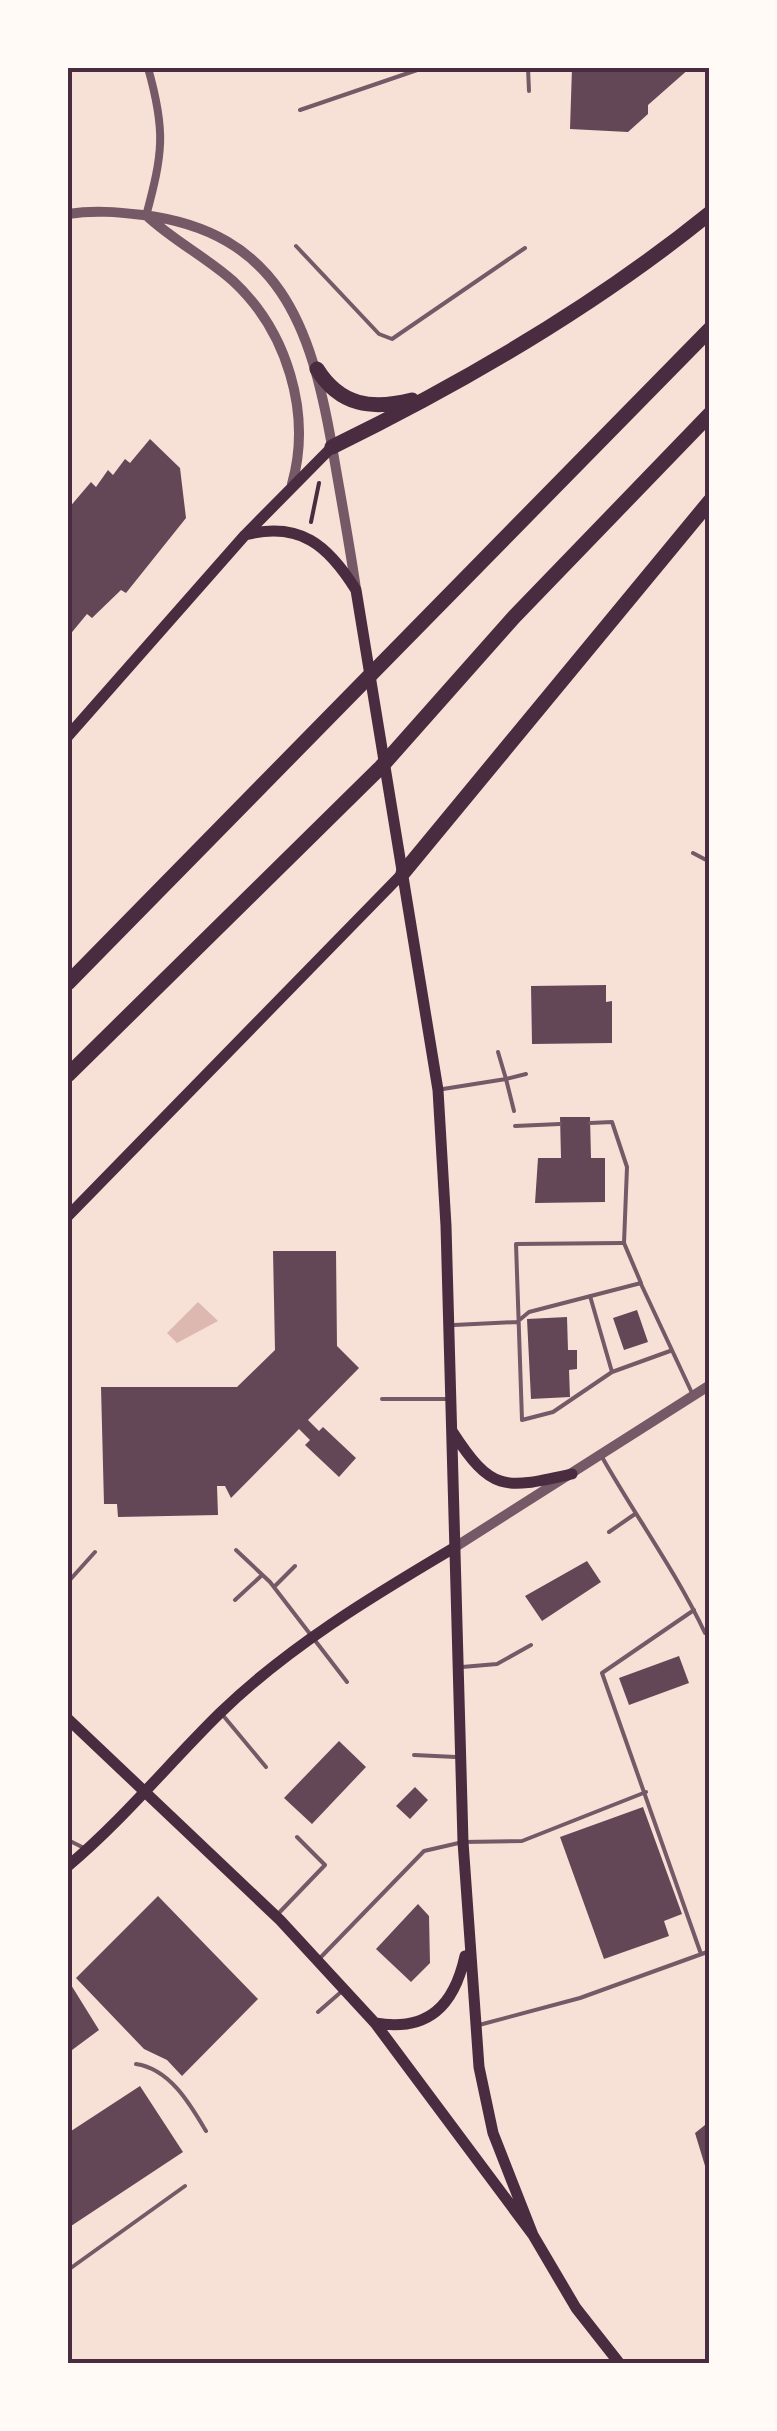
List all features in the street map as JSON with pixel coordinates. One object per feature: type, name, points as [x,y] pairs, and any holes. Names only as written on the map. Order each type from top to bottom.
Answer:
[{"type":"highway","points":[[332,447],[440,393],[599,294],[710,213]]},
{"type":"highway","points":[[68,982],[710,329]]},
{"type":"highway","points":[[317,369],[336,393],[359,404],[395,404],[440,393]]},
{"type":"highway","points":[[68,1074],[381,767],[514,617],[710,414]]},
{"type":"highway","points":[[404,873],[710,502]]},
{"type":"main road","points":[[68,736],[245,534],[332,447]]},
{"type":"main road","points":[[245,534],[284,530],[314,539],[340,565],[356,590],[404,873],[438,1090],[449,1325],[452,1549],[463,1842],[475,2026],[494,2133],[533,2236]]},
{"type":"main road","points":[[68,1216],[404,873]]},
{"type":"main road","points":[[450,1427],[476,1466],[501,1484],[522,1485],[572,1474]]},
{"type":"main road","points":[[68,1866],[221,1713],[314,1638],[452,1549]]},
{"type":"main road","points":[[68,1719],[276,1916],[375,2023],[533,2236],[576,2308],[620,2364]]},
{"type":"main road","points":[[375,2023],[409,2026],[440,2012],[460,1977],[468,1943]]},
{"type":"street","points":[[146,216],[160,161],[163,120],[148,68]]},
{"type":"street","points":[[68,214],[100,211],[176,217],[200,226],[268,274],[293,310],[317,369],[356,590]]},
{"type":"street","points":[[146,216],[234,282],[269,327],[286,360],[299,416],[300,450],[292,484]]},
{"type":"street","points":[[452,1549],[710,1385]]},
{"type":"lane","points":[[300,110],[423,68]]},
{"type":"lane","points":[[528,68],[529,90]]},
{"type":"lane","points":[[296,246],[379,334],[392,339],[525,248]]},
{"type":"lane","points":[[693,853],[710,862]]},
{"type":"lane","points":[[498,1052],[514,1111]]},
{"type":"lane","points":[[438,1090],[526,1074]]},
{"type":"lane","points":[[590,1122],[612,1122],[628,1167],[624,1242],[694,1397]]},
{"type":"lane","points":[[515,1126],[560,1124]]},
{"type":"lane","points":[[624,1242],[516,1244],[522,1420],[553,1412],[612,1372],[670,1351]]},
{"type":"lane","points":[[449,1325],[518,1322],[528,1312],[641,1282]]},
{"type":"lane","points":[[590,1296],[612,1372]]},
{"type":"lane","points":[[382,1398],[450,1399]]},
{"type":"lane","points":[[602,1457],[635,1514],[664,1552],[705,1633]]},
{"type":"lane","points":[[609,1532],[635,1514]]},
{"type":"lane","points":[[236,1550],[274,1587],[347,1682]]},
{"type":"lane","points":[[68,1582],[96,1552]]},
{"type":"lane","points":[[274,1587],[295,1566]]},
{"type":"lane","points":[[235,1600],[262,1575]]},
{"type":"lane","points":[[694,1610],[602,1672],[701,1954]]},
{"type":"lane","points":[[458,1668],[497,1664],[531,1645]]},
{"type":"lane","points":[[221,1713],[266,1767]]},
{"type":"lane","points":[[414,1755],[460,1757]]},
{"type":"lane","points":[[317,1960],[424,1852],[463,1842],[522,1841],[646,1792]]},
{"type":"lane","points":[[276,1916],[325,1866],[298,1837]]},
{"type":"lane","points":[[68,1840],[86,1849]]},
{"type":"lane","points":[[475,2026],[534,2012],[710,1951]]},
{"type":"lane","points":[[318,2012],[344,1989]]},
{"type":"lane","points":[[136,2064],[157,2071],[179,2091],[206,2132]]},
{"type":"lane","points":[[68,2270],[185,2186]]},
{"type":"path","points":[[310,527],[320,484]]},
{"type":"shaded area","points":[[198,1302],[218,1321],[177,1343],[167,1333]]},
{"type":"building","points":[[572,68],[690,68],[648,105],[648,114],[628,132],[570,129]]},
{"type":"building","points":[[150,439],[180,468],[186,518],[126,593],[121,590],[92,618],[87,614],[68,637],[68,509],[91,482],[96,487],[108,470],[113,475],[125,459],[130,463]]},
{"type":"building","points":[[606,985],[606,1002],[612,1001],[612,1043],[532,1044],[531,986]]},
{"type":"building","points":[[560,1117],[590,1117],[591,1158],[605,1158],[605,1202],[535,1203],[538,1158],[561,1158]]},
{"type":"building","points":[[273,1251],[336,1251],[337,1346],[359,1368],[308,1420],[319,1431],[323,1427],[356,1458],[339,1477],[305,1445],[310,1440],[299,1429],[231,1498],[225,1486],[217,1486],[218,1515],[118,1517],[117,1504],[104,1504],[101,1387],[237,1387],[275,1350]]},
{"type":"building","points":[[637,1310],[648,1342],[624,1350],[613,1318]]},
{"type":"building","points":[[567,1317],[568,1350],[577,1350],[577,1369],[569,1370],[570,1397],[531,1399],[527,1319]]},
{"type":"building","points":[[587,1561],[601,1582],[542,1621],[525,1596]]},
{"type":"building","points":[[679,1656],[689,1683],[629,1705],[619,1678]]},
{"type":"building","points":[[339,1741],[366,1767],[312,1824],[284,1798]]},
{"type":"building","points":[[415,1787],[428,1800],[410,1819],[396,1806]]},
{"type":"building","points":[[643,1807],[682,1914],[664,1921],[669,1936],[604,1959],[560,1837]]},
{"type":"building","points":[[158,1896],[258,1999],[182,2076],[167,2060],[144,2049],[76,1978]]},
{"type":"building","points":[[418,1904],[429,1916],[430,1963],[411,1982],[376,1949]]},
{"type":"building","points":[[68,1980],[99,2030],[68,2053]]},
{"type":"building","points":[[140,2086],[183,2152],[68,2228],[68,2133]]},
{"type":"building","points":[[710,2121],[710,2179],[709,2179],[695,2133]]}]
